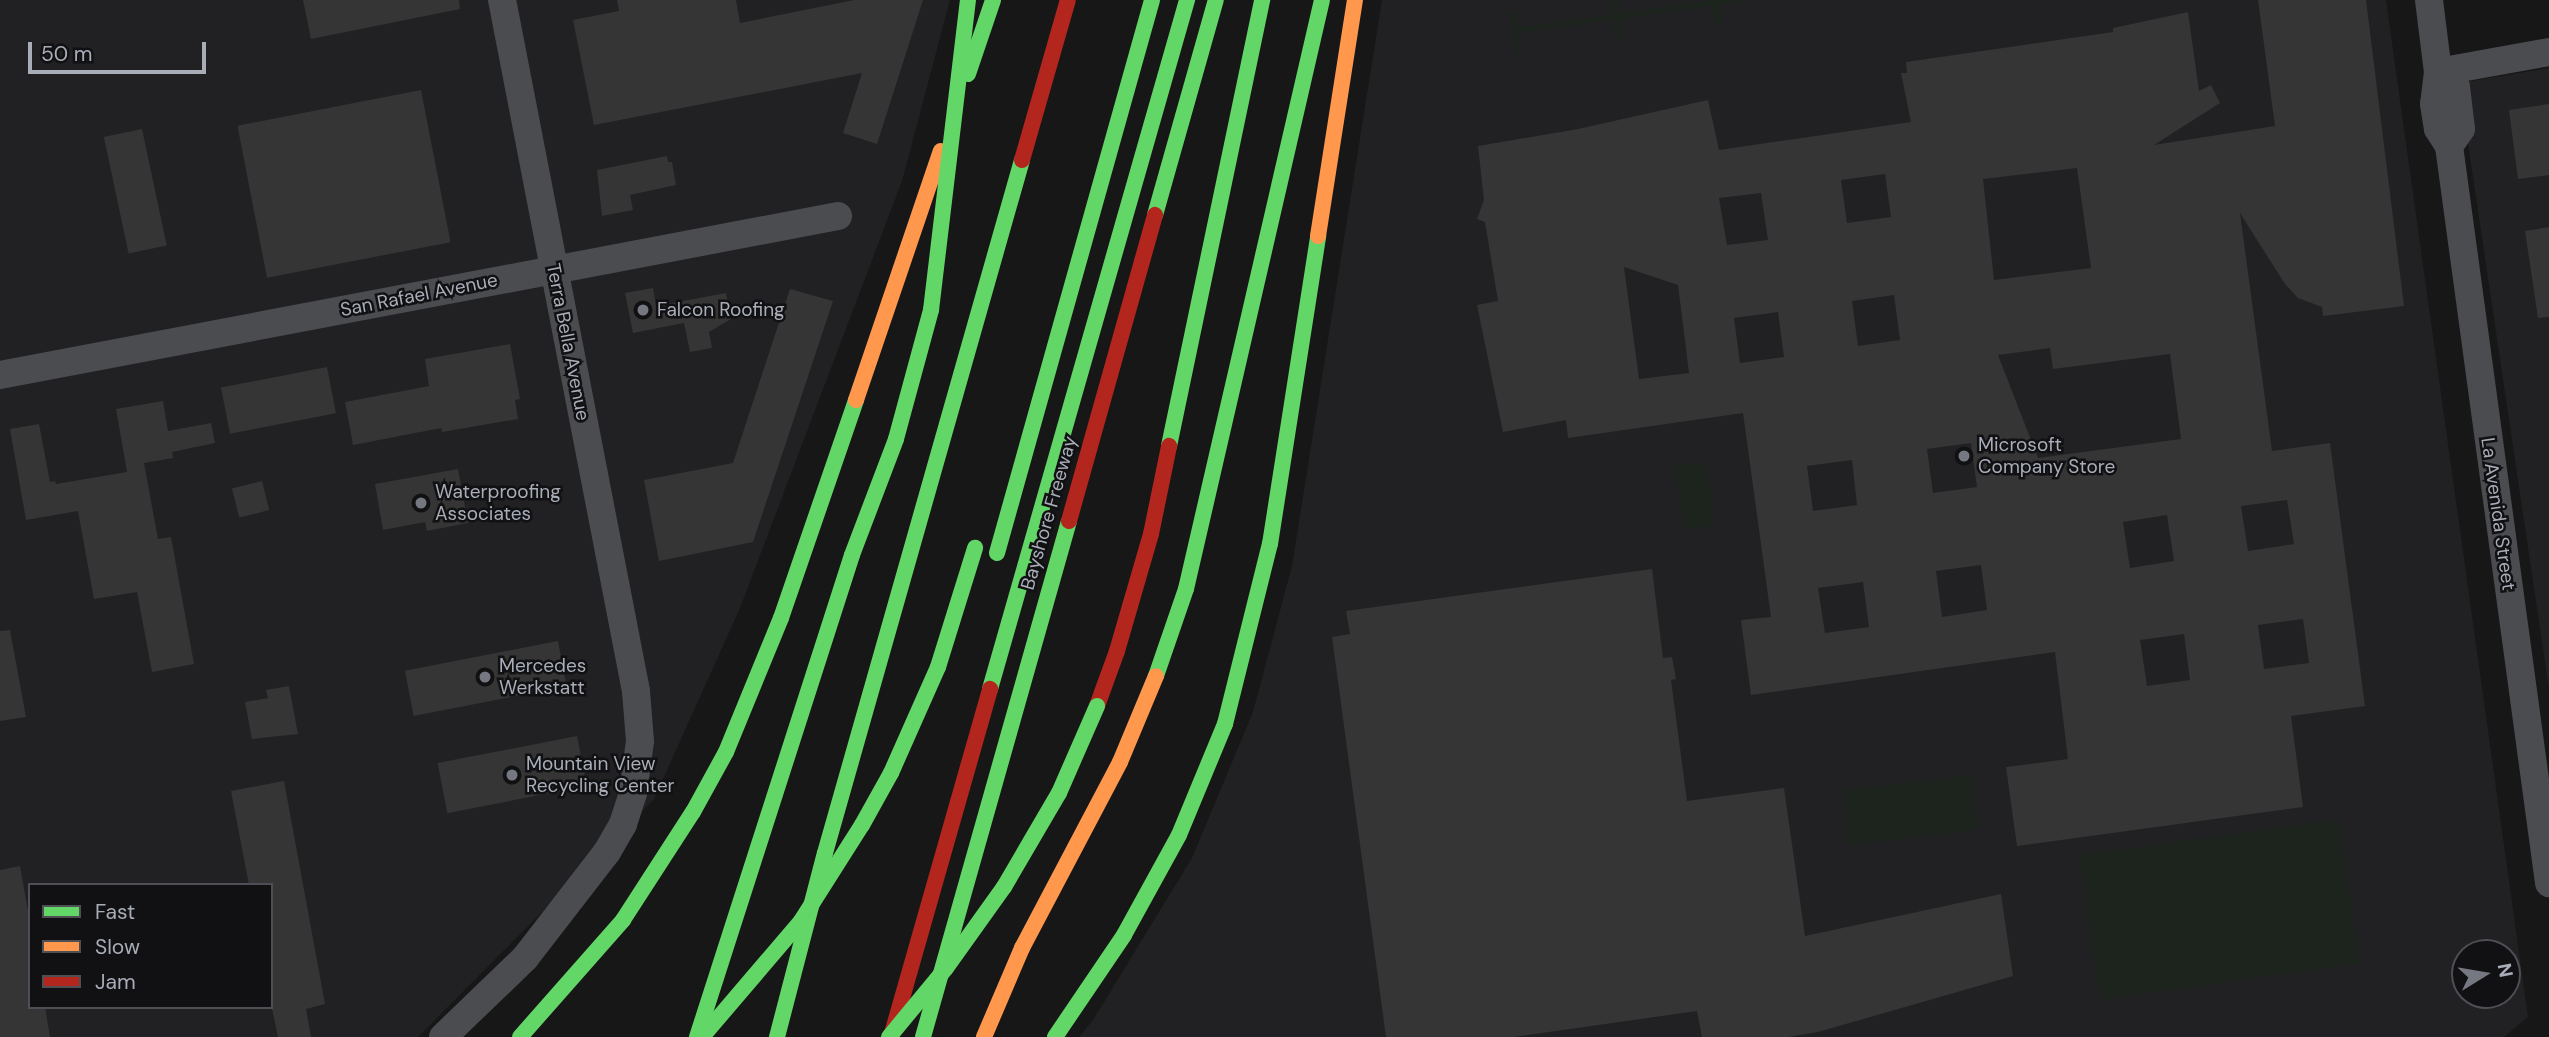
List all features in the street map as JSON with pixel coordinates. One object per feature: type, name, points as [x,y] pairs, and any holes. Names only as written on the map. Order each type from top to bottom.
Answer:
[{"type":"highway","points":[[697,1037],[852,555],[896,439],[921,354],[931,310],[968,0]]},
{"type":"highway","points":[[520,1037],[590,961],[622,920],[693,812],[726,752],[781,618],[993,0]]},
{"type":"highway","points":[[777,1037],[825,853],[1068,0]]},
{"type":"highway","points":[[995,560],[1152,0]]},
{"type":"highway","points":[[890,1037],[1187,0]]},
{"type":"highway","name":"Bayshore Freeway","points":[[923,1037],[1216,0]]},
{"type":"highway","points":[[890,1037],[946,968],[1004,887],[1059,793],[1097,706],[1128,618],[1151,534],[1262,0]]},
{"type":"highway","points":[[984,1037],[1022,948],[1120,762],[1145,707],[1186,589],[1322,0]]},
{"type":"highway","points":[[1055,1037],[1124,935],[1179,835],[1225,724],[1258,607],[1355,0]]},
{"type":"highway","points":[[702,1037],[801,921],[874,804],[915,722],[938,667],[977,541]]},
{"type":"highway","points":[[770,998],[820,934]]},
{"type":"street","name":"Terra Bella Avenue","points":[[443,1037],[524,958],[607,852],[623,824],[638,768],[639,710],[635,684],[502,0]]},
{"type":"street","name":"La Avenida Street","points":[[2430,0],[2438,72],[2434,104],[2438,129],[2449,146],[2549,883]]},
{"type":"street","points":[[2438,72],[2549,52]]},
{"type":"street","name":"San Rafael Avenue","points":[[0,375],[838,216]]},
{"type":"shaded area","points":[[0,0],[950,0],[902,181],[740,608],[654,799],[418,1037],[0,1037]]},
{"type":"shaded area","points":[[1382,0],[2386,0],[2517,939],[2451,939],[2451,1009],[2521,1009],[2521,967],[2528,1017],[2504,1037],[1079,1037],[1093,1020],[1192,858],[1253,712],[1292,566]]},
{"type":"shaded area","points":[[1609,0],[1618,0],[1620,13],[1712,0],[1759,0],[1721,5],[1722,25],[1715,23],[1712,6],[1621,19],[1621,38],[1615,37],[1612,20],[1520,33],[1522,49],[1516,53],[1514,50],[1510,11],[1516,11],[1519,27],[1611,15]]},
{"type":"shaded area","points":[[2549,68],[2549,689],[2459,83]]},
{"type":"shaded area","points":[[1706,462],[1715,525],[1684,530],[1675,466]]},
{"type":"shaded area","points":[[1971,775],[1978,830],[1850,845],[1843,791]]},
{"type":"shaded area","points":[[2339,819],[2359,964],[2100,1000],[2080,855]]},
{"type":"building","points":[[303,0],[459,0],[460,9],[311,39]]},
{"type":"building","points":[[617,0],[736,0],[740,23],[854,0],[923,0],[877,144],[843,133],[862,73],[594,125],[573,20],[619,11]]},
{"type":"building","points":[[2258,0],[2366,0],[2404,306],[2323,316],[2322,307],[2298,298],[2285,284],[2240,213],[2272,451],[2330,443],[2365,706],[2291,716],[2303,807],[2017,846],[2006,767],[2068,759],[2055,652],[1751,695],[1741,620],[1771,617],[1743,413],[1568,438],[1566,420],[1503,432],[1477,305],[1498,301],[1485,222],[1477,219],[1484,200],[1478,146],[1578,129],[1708,100],[1719,150],[1911,122],[1901,73],[1907,73],[1906,62],[2113,32],[2113,28],[2188,12],[2199,91],[2211,85],[2220,103],[2154,145],[2275,126]],"holes":[[[2077,168],[2091,268],[1994,280],[1983,179]],[[1885,174],[1891,217],[1847,223],[1841,180]],[[1761,193],[1768,240],[1727,245],[1719,198]],[[1624,267],[1678,285],[1689,373],[1639,379]],[[1894,295],[1900,340],[1858,346],[1852,301]],[[1778,312],[1784,357],[1740,363],[1734,318]],[[2050,348],[2053,369],[2170,354],[2181,439],[2038,458],[1998,355]],[[1971,443],[1977,487],[1933,493],[1927,449]],[[1852,460],[1857,505],[1813,511],[1807,466]],[[2287,500],[2294,544],[2248,551],[2241,506]],[[2167,515],[2174,561],[2130,568],[2123,522]],[[1981,565],[1987,610],[1942,617],[1936,571]],[[1863,582],[1869,627],[1825,633],[1818,588]],[[2303,619],[2309,663],[2264,669],[2258,625]],[[2184,634],[2190,680],[2147,686],[2140,640]]]},
{"type":"building","points":[[421,90],[451,242],[267,278],[237,126]]},
{"type":"building","points":[[2549,104],[2549,175],[2518,179],[2509,110]]},
{"type":"building","points":[[142,129],[167,245],[129,254],[104,137]]},
{"type":"building","points":[[667,156],[668,162],[672,162],[676,185],[630,195],[633,210],[602,216],[597,170]]},
{"type":"building","points":[[2549,227],[2549,317],[2538,318],[2525,231]]},
{"type":"building","points":[[653,288],[656,306],[726,293],[731,319],[709,332],[712,348],[690,352],[684,323],[633,333],[625,293]]},
{"type":"building","points":[[790,289],[833,301],[753,542],[659,561],[644,480],[733,463]]},
{"type":"building","points":[[510,344],[520,399],[515,400],[518,419],[442,432],[441,428],[353,445],[345,402],[429,386],[425,359]]},
{"type":"building","points":[[327,367],[336,413],[230,434],[221,388]]},
{"type":"building","points":[[163,401],[168,431],[211,423],[215,443],[172,452],[173,458],[144,463],[158,539],[171,537],[194,664],[152,672],[137,592],[94,599],[78,511],[26,520],[10,429],[39,424],[50,482],[55,481],[56,484],[127,472],[116,409]]},
{"type":"building","name":"Waterproofing Associates","points":[[458,469],[468,523],[427,531],[425,522],[383,530],[375,484]]},
{"type":"building","points":[[262,481],[269,510],[239,518],[232,488]]},
{"type":"building","points":[[1652,569],[1663,658],[1672,657],[1676,679],[1671,680],[1687,801],[1784,788],[1805,936],[2001,894],[2013,976],[1818,1032],[1788,1037],[1702,1037],[1697,1011],[1514,1037],[1386,1037],[1332,637],[1350,634],[1346,611]]},
{"type":"building","points":[[10,630],[26,717],[0,721],[0,631]]},
{"type":"building","name":"Mercedes Werkstatt","points":[[558,641],[567,686],[414,716],[405,671]]},
{"type":"building","points":[[289,686],[298,734],[252,739],[245,702],[268,698],[266,690]]},
{"type":"building","name":"Mountain View Recycling Center","points":[[577,736],[587,786],[447,813],[438,763]]},
{"type":"building","points":[[284,781],[325,1004],[306,1009],[311,1037],[278,1037],[272,1009],[273,883],[249,883],[231,791]]},
{"type":"building","points":[[20,866],[28,912],[28,1009],[45,1009],[50,1037],[0,1037],[0,870]]},
{"type":"traffic: fast","points":[[896,439],[931,310],[968,0]]},
{"type":"traffic: fast","points":[[968,74],[993,0]]},
{"type":"traffic: fast","points":[[997,553],[1152,0]]},
{"type":"traffic: fast","points":[[990,689],[1187,0]]},
{"type":"traffic: fast","points":[[1155,215],[1216,0]]},
{"type":"traffic: fast","points":[[1169,446],[1262,0]]},
{"type":"traffic: fast","points":[[1156,676],[1186,589],[1322,0]]},
{"type":"traffic: fast","points":[[777,1037],[825,853],[1022,160]]},
{"type":"traffic: fast","points":[[1055,1037],[1124,935],[1179,835],[1225,724],[1270,544],[1318,236]]},
{"type":"traffic: fast","points":[[520,1037],[623,920],[693,812],[726,752],[781,618],[856,400]]},
{"type":"traffic: fast","points":[[697,1037],[852,555],[896,439]]},
{"type":"traffic: fast","points":[[923,1037],[1069,521]]},
{"type":"traffic: fast","points":[[702,1037],[801,921],[862,825],[891,773],[938,667],[975,548]]},
{"type":"traffic: fast","points":[[889,1037],[946,968],[1004,887],[1059,793],[1097,706]]},
{"type":"traffic: slow","points":[[1318,236],[1355,0]]},
{"type":"traffic: slow","points":[[856,400],[941,151]]},
{"type":"traffic: slow","points":[[984,1037],[1022,948],[1120,762],[1156,676]]},
{"type":"traffic: jam","points":[[1022,160],[1068,0]]},
{"type":"traffic: jam","points":[[1069,521],[1155,215]]},
{"type":"traffic: jam","points":[[1097,706],[1117,651],[1151,534],[1169,446]]},
{"type":"traffic: jam","points":[[891,1037],[990,689]]},
{"type":"place","name":"Falcon Roofing","points":[[643,310]]},
{"type":"place","name":"Microsoft Company Store","points":[[1964,456]]},
{"type":"place","name":"Waterproofing Associates","points":[[421,503]]},
{"type":"place","name":"Mercedes Werkstatt","points":[[485,677]]},
{"type":"place","name":"Mountain View Recycling Center","points":[[512,775]]}]
